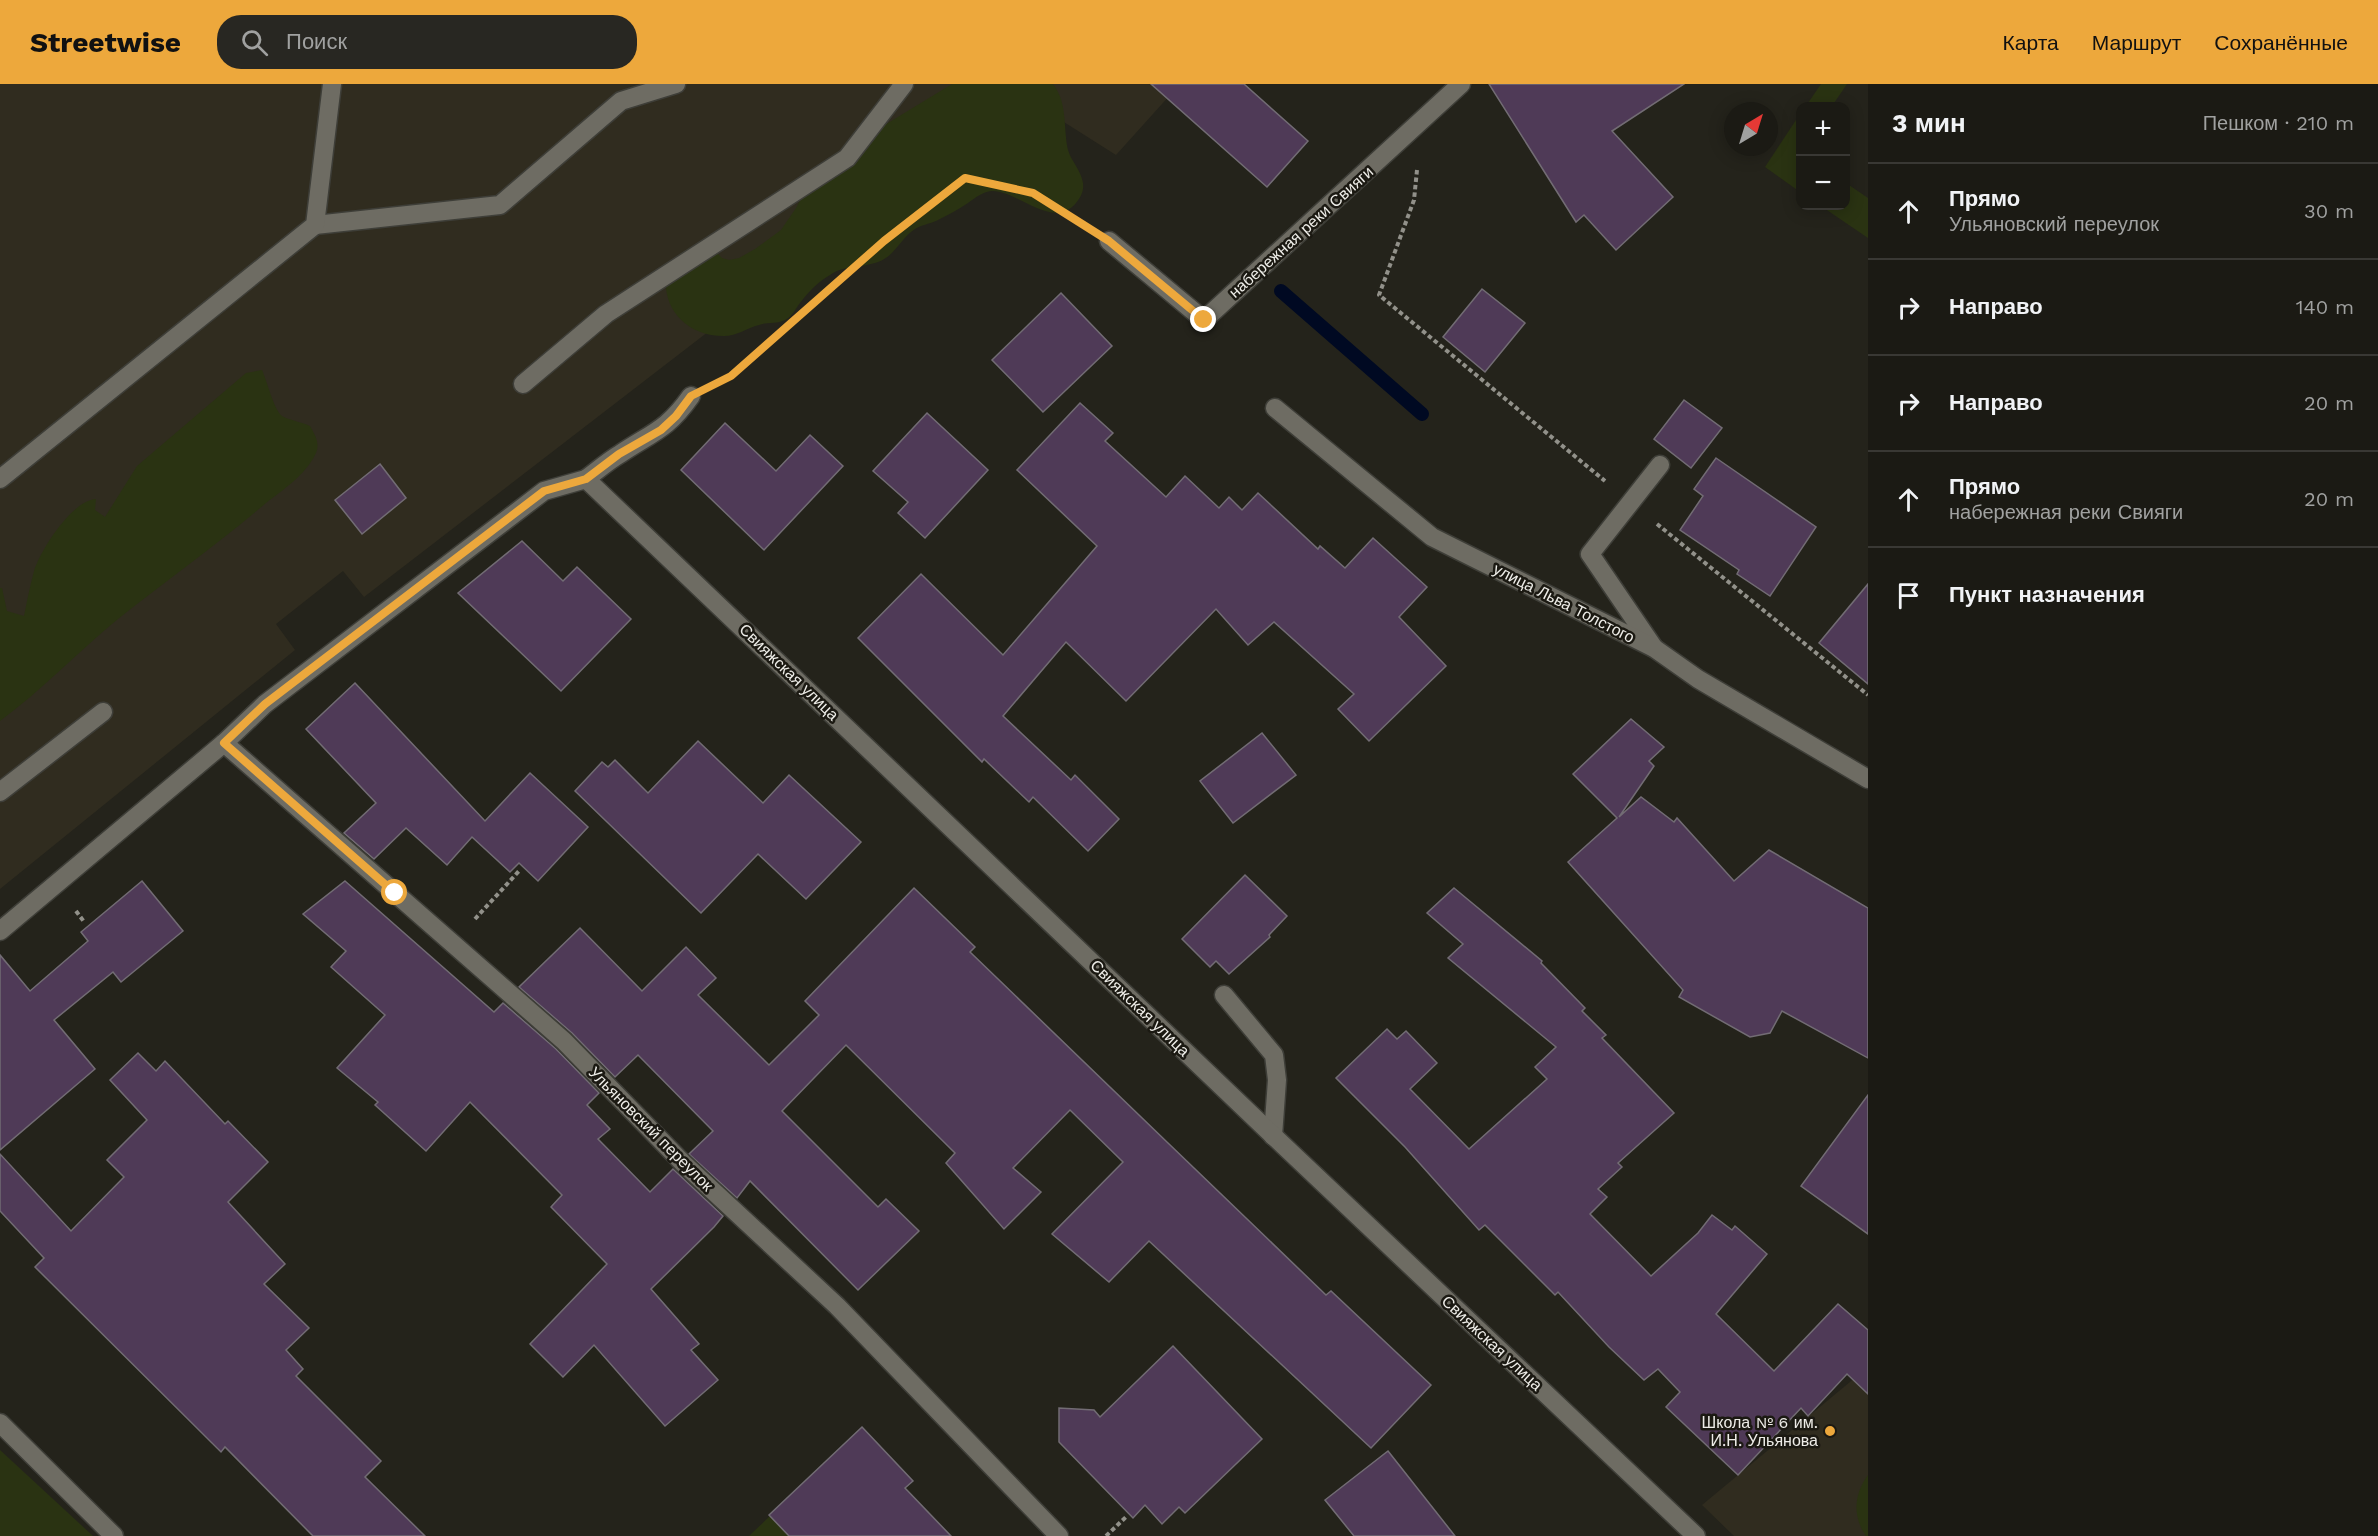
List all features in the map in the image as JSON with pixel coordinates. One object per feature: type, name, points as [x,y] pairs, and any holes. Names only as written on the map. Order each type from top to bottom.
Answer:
[{"type":"street","points":[[315,225],[332,84]]},
{"type":"street","points":[[0,479],[315,225],[500,205],[621,101],[676,84]]},
{"type":"street","points":[[523,384],[606,314],[847,158],[904,84]]},
{"type":"street","name":"набережная реки Свияги","points":[[1109,241],[1204,320],[1461,84]]},
{"type":"street","points":[[0,932],[224,743],[265,704],[544,491],[586,479],[619,454],[661,430],[676,416],[691,396]]},
{"type":"street","name":"улица Льва Толстого","points":[[1275,408],[1432,537],[1654,648],[1698,679],[1868,779]]},
{"type":"street","points":[[1654,648],[1590,554],[1660,465]]},
{"type":"street","name":"Свияжская улица","points":[[586,479],[1273,1136],[1696,1536]]},
{"type":"street","points":[[0,792],[103,712]]},
{"type":"street","name":"Ульяновский переулок","points":[[224,743],[564,1041],[683,1163],[837,1306],[1059,1536]]},
{"type":"street","points":[[1224,995],[1274,1055],[1277,1080],[1273,1136]]},
{"type":"street","points":[[0,1423],[114,1536]]},
{"type":"path","points":[[1424,119],[1413,200],[1378,295],[1605,481]]},
{"type":"path","points":[[691,396],[731,376],[884,241],[965,178],[1033,193],[1109,241]]},
{"type":"path","points":[[1631,502],[1868,695]]},
{"type":"path","points":[[453,944],[519,872]]},
{"type":"path","points":[[1106,1536],[1126,1517]]},
{"type":"shaded area","points":[[0,84],[1180,84],[1116,155],[1018,93],[364,597],[343,571],[276,624],[295,650],[0,889]]},
{"type":"shaded area","name":"Школа № 6 им. И.Н. Ульянова","points":[[1868,1367],[1868,1536],[1734,1536],[1702,1505]]},
{"type":"green space","points":[[952,84],[1053,84],[1063,107],[1068,150],[1083,183],[1082,194],[1076,203],[1067,210],[1057,213],[1035,207],[1002,192],[985,193],[948,215],[915,229],[884,259],[835,272],[817,284],[787,319],[724,336],[702,333],[685,323],[674,310],[667,295],[666,279],[672,264],[683,252],[701,244],[729,260],[739,258],[755,249],[781,230],[814,174],[829,159]]},
{"type":"green space","points":[[1821,84],[1847,84],[1835,102],[1809,102]]},
{"type":"green space","points":[[1796,120],[1796,189],[1765,167],[1772,156],[1778,156],[1778,147]]},
{"type":"green space","points":[[1850,186],[1868,198],[1868,238],[1827,210],[1850,210]]},
{"type":"green space","points":[[262,370],[279,413],[310,426],[314,433],[317,447],[311,462],[300,476],[118,619],[31,697],[0,721],[0,588],[2,588],[7,611],[24,616],[37,562],[67,517],[77,508],[96,499],[95,510],[105,517],[137,466],[246,373]]},
{"type":"green space","points":[[0,1450],[93,1536],[0,1536]]},
{"type":"green space","points":[[1868,1475],[1868,1536],[1866,1536],[1858,1521],[1856,1505],[1863,1482]]},
{"type":"green space","points":[[770,1516],[789,1536],[749,1536]]},
{"type":"building","points":[[1151,84],[1244,84],[1308,141],[1267,187]]},
{"type":"building","points":[[1489,84],[1684,84],[1612,131],[1673,197],[1616,250],[1584,215],[1576,222]]},
{"type":"building","points":[[1482,289],[1525,323],[1485,372],[1443,337]]},
{"type":"building","points":[[1061,293],[1112,346],[1043,412],[992,360]]},
{"type":"building","points":[[1684,400],[1722,428],[1691,468],[1654,439]]},
{"type":"building","points":[[1080,403],[1113,433],[1105,441],[1166,497],[1185,476],[1219,508],[1229,497],[1242,510],[1258,493],[1318,549],[1320,546],[1345,568],[1373,538],[1427,587],[1399,617],[1446,666],[1369,741],[1338,709],[1354,694],[1274,622],[1248,645],[1216,609],[1126,701],[1066,642],[1003,716],[1071,780],[1075,775],[1119,819],[1088,851],[1033,797],[1029,802],[984,759],[982,762],[858,638],[921,574],[1003,655],[1097,546],[1017,470]]},
{"type":"building","points":[[927,413],[988,470],[925,538],[898,513],[908,502],[873,471]]},
{"type":"building","points":[[725,423],[776,471],[810,435],[843,466],[764,550],[681,470]]},
{"type":"building","points":[[1716,458],[1816,527],[1770,596],[1737,574],[1739,570],[1680,530],[1703,496],[1694,489]]},
{"type":"building","points":[[380,464],[406,498],[362,534],[335,500]]},
{"type":"building","points":[[522,541],[563,581],[577,567],[631,619],[561,691],[458,593]]},
{"type":"building","points":[[1868,584],[1868,684],[1819,643]]},
{"type":"building","points":[[355,683],[485,821],[530,773],[588,827],[538,881],[519,863],[510,872],[472,837],[447,865],[406,828],[374,859],[344,833],[376,803],[306,729]]},
{"type":"building","points":[[1631,719],[1664,747],[1649,761],[1654,766],[1619,817],[1641,797],[1674,822],[1677,818],[1734,881],[1769,850],[1868,908],[1868,1058],[1782,1011],[1770,1033],[1750,1037],[1679,997],[1683,990],[1568,862],[1617,818],[1573,774]]},
{"type":"building","points":[[1262,733],[1296,775],[1233,823],[1200,781]]},
{"type":"building","points":[[698,741],[763,803],[789,775],[861,842],[806,899],[758,854],[701,913],[575,791],[602,762],[608,767],[615,760],[648,793]]},
{"type":"building","points":[[1245,875],[1287,916],[1269,935],[1270,937],[1229,974],[1216,961],[1210,967],[1182,939]]},
{"type":"building","points":[[142,881],[183,931],[121,982],[113,972],[54,1020],[95,1069],[0,1150],[0,955],[30,991],[88,941],[81,932]]},
{"type":"building","points":[[345,881],[494,1012],[503,1003],[556,1049],[599,1093],[587,1105],[610,1129],[598,1139],[650,1192],[673,1169],[723,1216],[651,1289],[699,1344],[691,1350],[718,1380],[665,1426],[594,1345],[563,1377],[530,1344],[607,1264],[551,1207],[562,1195],[470,1102],[426,1151],[375,1105],[378,1102],[337,1068],[385,1015],[331,967],[346,951],[303,914]]},
{"type":"building","points":[[914,888],[975,947],[970,952],[1326,1295],[1331,1291],[1431,1385],[1371,1448],[1149,1241],[1109,1282],[1052,1234],[1123,1162],[1070,1110],[1013,1168],[1041,1192],[1004,1229],[946,1163],[955,1153],[846,1045],[782,1111],[878,1207],[886,1199],[919,1231],[858,1290],[750,1181],[737,1198],[689,1154],[713,1131],[638,1055],[615,1077],[572,1033],[519,987],[580,928],[642,991],[686,947],[716,978],[698,995],[769,1065],[819,1015],[805,1001]]},
{"type":"building","points":[[1454,888],[1542,961],[1541,963],[1585,1008],[1582,1011],[1606,1035],[1602,1038],[1674,1113],[1618,1163],[1622,1167],[1598,1189],[1607,1197],[1590,1214],[1651,1276],[1698,1233],[1712,1215],[1732,1230],[1735,1226],[1767,1254],[1716,1314],[1774,1371],[1838,1304],[1868,1330],[1868,1394],[1847,1374],[1808,1416],[1801,1408],[1738,1475],[1666,1407],[1680,1392],[1658,1369],[1644,1380],[1609,1347],[1558,1292],[1555,1295],[1485,1225],[1479,1230],[1405,1147],[1336,1078],[1387,1029],[1397,1039],[1406,1031],[1437,1063],[1410,1089],[1469,1149],[1547,1079],[1535,1067],[1556,1047],[1448,958],[1463,944],[1427,913]]},
{"type":"building","points":[[138,1053],[156,1071],[165,1061],[225,1124],[228,1121],[268,1162],[228,1202],[285,1264],[264,1284],[309,1328],[286,1350],[303,1369],[296,1376],[381,1461],[365,1477],[425,1536],[313,1536],[225,1447],[221,1452],[35,1267],[44,1258],[0,1211],[0,1154],[71,1231],[124,1177],[107,1160],[147,1120],[110,1080]]},
{"type":"building","points":[[1868,1095],[1868,1234],[1801,1186]]},
{"type":"building","points":[[1173,1346],[1262,1439],[1185,1513],[1179,1507],[1162,1524],[1145,1505],[1133,1518],[1059,1442],[1059,1408],[1094,1410],[1100,1417]]},
{"type":"building","points":[[862,1427],[913,1481],[905,1488],[951,1536],[789,1536],[769,1515]]},
{"type":"building","points":[[1388,1451],[1455,1536],[1354,1536],[1325,1500]]},
{"type":"waterway","points":[[1281,291],[1422,414]]},
{"type":"place","name":"Школа № 6 им. И.Н. Ульянова","points":[[1830,1431]]},
{"type":"route","points":[[395,893],[224,743],[265,704],[544,491],[586,479],[619,454],[661,430],[676,416],[691,396],[731,376],[884,241],[965,178],[1033,193],[1109,241],[1204,320]]}]
